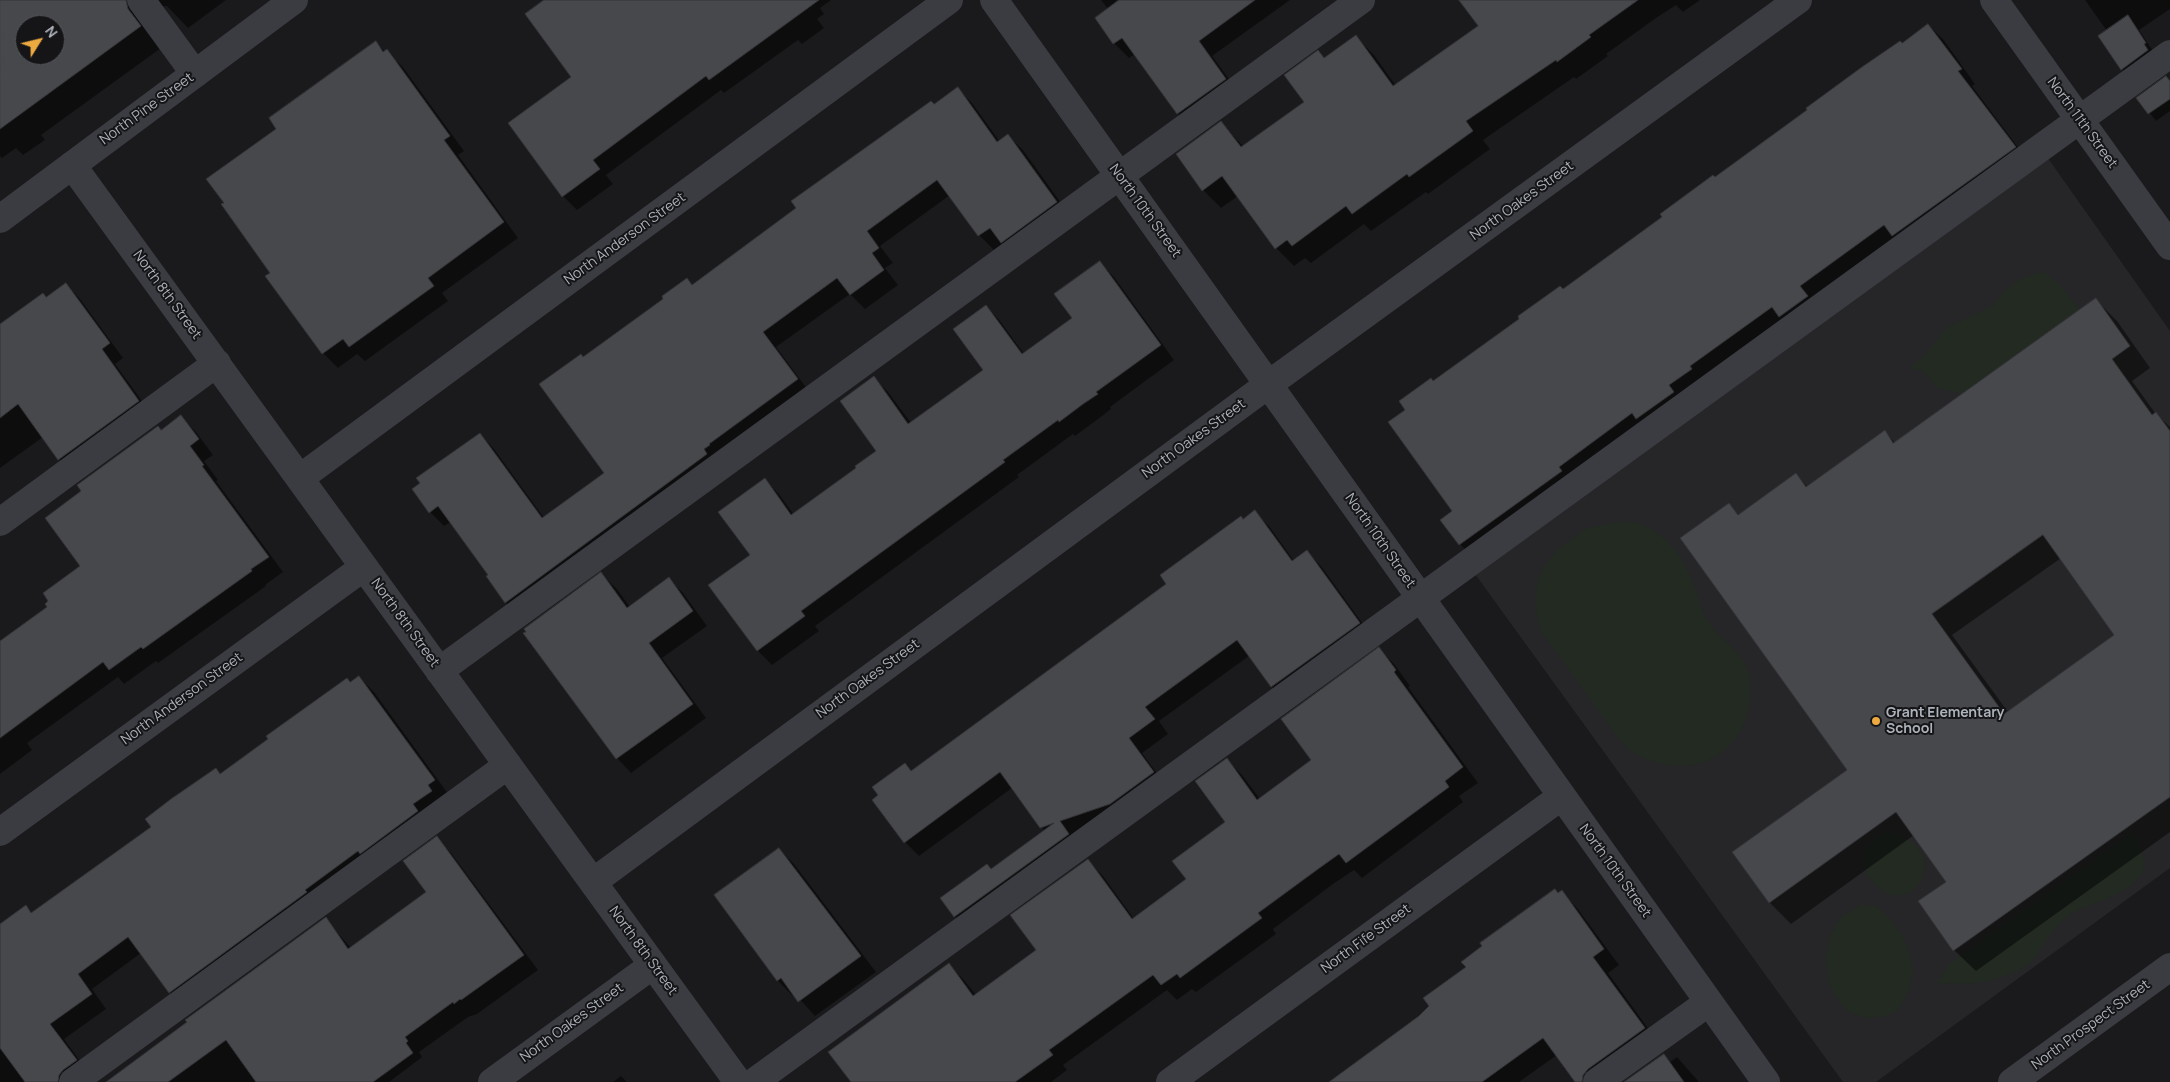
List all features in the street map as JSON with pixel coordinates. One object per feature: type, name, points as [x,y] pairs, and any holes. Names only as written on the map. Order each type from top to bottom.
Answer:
[{"type":"street","points":[[141,0],[195,74]]},
{"type":"street","name":"North Pine Street","points":[[0,219],[294,0]]},
{"type":"street","name":"North Anderson Street","points":[[300,478],[949,0]]},
{"type":"street","name":"North 10th Street","points":[[994,0],[1766,1082]]},
{"type":"street","points":[[439,671],[1360,0]]},
{"type":"street","name":"North Oakes Street","points":[[593,882],[1269,384],[1798,0]]},
{"type":"street","name":"North 11th Street","points":[[1994,0],[2170,246]]},
{"type":"street","points":[[754,1082],[2170,54]]},
{"type":"street","name":"North 8th Street","points":[[72,165],[738,1082]]},
{"type":"street","points":[[0,522],[217,364]]},
{"type":"street","name":"North Anderson Street","points":[[0,832],[364,567]]},
{"type":"street","points":[[73,1082],[508,765]]},
{"type":"street","name":"North Fife Street","points":[[1170,1082],[1562,796]]},
{"type":"street","name":"North Oakes Street","points":[[492,1082],[653,965]]},
{"type":"street","name":"North Prospect Street","points":[[2012,1082],[2170,967]]},
{"type":"street","points":[[1597,1082],[1709,1002]]},
{"type":"shaded area","name":"Grant Elementary School","points":[[2045,154],[2170,331],[2170,868],[1876,1082],[1843,1082],[1475,574]]},
{"type":"shaded area","points":[[2044,272],[2061,286],[2079,310],[1962,394],[1938,388],[1923,371],[1909,368],[1924,356],[1946,328],[1994,305],[2003,292],[2022,278]]},
{"type":"shaded area","points":[[1617,522],[1636,523],[1647,527],[1657,533],[1673,548],[1691,577],[1707,620],[1738,654],[1747,668],[1749,704],[1742,727],[1730,745],[1713,758],[1693,765],[1670,765],[1647,759],[1624,746],[1542,632],[1536,605],[1536,593],[1543,569],[1559,549],[1586,529]]},
{"type":"shaded area","points":[[1887,832],[1910,841],[1922,854],[1924,860],[1923,874],[1920,882],[1910,892],[1899,895],[1887,893],[1877,886],[1869,876],[1865,864],[1866,852],[1874,840]]},
{"type":"shaded area","points":[[2133,832],[2144,860],[2143,871],[2137,880],[2115,895],[2069,915],[2054,930],[2030,963],[2008,975],[1989,981],[1958,984],[1937,983],[1948,965]]},
{"type":"shaded area","points":[[1861,905],[1876,906],[1890,918],[1905,941],[1913,969],[1909,989],[1899,1009],[1883,1017],[1865,1018],[1844,1009],[1830,986],[1826,958],[1830,936],[1840,918]]},
{"type":"building","points":[[0,0],[126,0],[128,9],[141,26],[0,129]]},
{"type":"building","points":[[544,0],[819,0],[709,80],[706,76],[593,160],[600,169],[562,197],[508,123],[571,77],[525,14]]},
{"type":"building","points":[[1119,0],[1255,0],[1199,41],[1226,79],[1177,114],[1122,38],[1113,44],[1095,18]]},
{"type":"building","points":[[1459,0],[1638,0],[1589,35],[1591,37],[1557,62],[1556,60],[1466,121],[1473,131],[1409,177],[1407,174],[1352,214],[1346,206],[1292,246],[1287,240],[1275,249],[1222,176],[1202,191],[1176,154],[1221,121],[1241,147],[1304,102],[1284,75],[1318,50],[1324,58],[1356,35],[1393,86],[1478,26]]},
{"type":"building","points":[[2128,15],[2146,43],[2144,44],[2148,50],[2121,70],[2098,36]]},
{"type":"building","points":[[1928,24],[1962,69],[1958,71],[2016,147],[1892,236],[1884,225],[1800,286],[1808,296],[1779,317],[1772,307],[1690,366],[1692,369],[1669,385],[1674,392],[1636,419],[1632,413],[1559,467],[1562,471],[1459,545],[1440,520],[1452,511],[1388,422],[1405,410],[1399,401],[1431,378],[1433,381],[1519,319],[1518,316],[1560,286],[1563,289],[1662,217],[1660,214],[1713,175],[1715,177],[1862,67],[1900,41],[1902,43]]},
{"type":"building","points":[[376,41],[383,52],[387,49],[450,136],[444,140],[504,222],[428,278],[434,286],[349,347],[343,339],[322,354],[265,276],[270,273],[221,204],[224,203],[206,179],[276,129],[269,118]]},
{"type":"building","points":[[2166,76],[2170,81],[2170,99],[2148,114],[2136,98]]},
{"type":"building","points":[[958,87],[997,142],[1008,134],[1057,202],[1001,243],[990,228],[978,236],[937,180],[867,231],[879,248],[872,253],[884,270],[850,295],[837,278],[763,332],[798,379],[709,444],[704,449],[707,454],[505,603],[486,576],[488,575],[438,506],[429,513],[412,489],[420,483],[416,478],[480,433],[542,518],[604,473],[539,384],[581,354],[583,357],[663,299],[662,296],[687,278],[692,285],[796,208],[791,201],[931,101],[934,104]]},
{"type":"building","points":[[1100,261],[1161,345],[1096,392],[1098,394],[1003,460],[1005,462],[801,611],[805,616],[757,651],[708,585],[750,555],[718,512],[765,478],[791,515],[856,468],[855,466],[876,451],[840,401],[874,376],[908,424],[983,370],[953,329],[986,305],[1022,354],[1072,318],[1054,294]]},
{"type":"building","points":[[66,283],[110,343],[102,349],[139,401],[58,460],[18,404],[0,418],[0,324],[43,293],[46,297]]},
{"type":"building","points":[[2096,298],[2130,346],[2112,359],[2152,415],[2156,412],[2170,431],[2170,797],[1953,951],[1918,901],[1946,882],[1896,812],[1769,903],[1732,852],[1847,770],[1680,538],[1729,503],[1738,515],[1796,473],[1806,487],[1885,430],[1893,443]],"holes":[[[2043,535],[2114,635],[2004,714],[1932,614]]]},
{"type":"building","points":[[181,415],[199,439],[190,446],[204,465],[202,466],[269,557],[143,649],[141,647],[109,670],[103,662],[0,738],[0,641],[47,607],[45,604],[48,601],[43,593],[80,566],[45,518],[81,491],[77,485],[158,426],[161,430]]},
{"type":"building","points":[[1255,510],[1292,561],[1307,550],[1360,623],[1271,687],[1237,640],[1145,707],[1155,719],[1129,738],[1154,772],[1110,804],[1060,821],[1069,834],[954,917],[940,898],[987,864],[991,869],[1054,823],[1040,828],[1000,772],[904,843],[872,800],[878,795],[872,787],[905,763],[911,771],[1166,584],[1160,575],[1241,516],[1243,519]]},
{"type":"building","points":[[601,572],[627,608],[669,577],[693,611],[649,643],[693,704],[616,759],[523,633],[526,632],[524,629]]},
{"type":"building","points":[[1379,647],[1396,670],[1394,672],[1463,767],[1445,781],[1449,787],[1346,863],[1339,854],[1258,913],[1262,918],[1180,978],[1177,974],[1161,985],[1153,975],[1049,1050],[1053,1055],[1015,1082],[851,1082],[828,1052],[949,963],[973,996],[1036,950],[1010,915],[1088,859],[1132,919],[1186,879],[1172,861],[1225,822],[1195,781],[1227,758],[1257,800],[1311,760],[1281,719]]},
{"type":"building","points":[[359,676],[435,780],[428,785],[432,791],[413,804],[418,811],[360,854],[358,851],[305,890],[307,892],[169,993],[128,937],[78,974],[92,994],[50,1024],[77,1060],[63,1070],[59,1075],[58,1082],[25,1082],[0,1048],[0,924],[26,905],[31,913],[151,827],[145,819],[171,799],[216,768],[220,774],[268,739],[266,736],[347,678],[350,682]]},
{"type":"building","points":[[437,836],[524,955],[461,1000],[454,1004],[453,1002],[405,1037],[408,1041],[406,1043],[413,1053],[373,1082],[256,1082],[226,1040],[168,1082],[106,1082],[187,1022],[185,1020],[326,917],[348,949],[426,892],[403,861]]},
{"type":"building","points":[[779,848],[861,956],[798,1002],[781,978],[777,981],[714,895]]},
{"type":"building","points":[[1555,889],[1558,893],[1562,890],[1604,949],[1593,957],[1645,1028],[1588,1069],[1583,1075],[1582,1082],[1575,1082],[1543,1038],[1482,1082],[1329,1082],[1419,1016],[1429,1006],[1423,998],[1466,967],[1461,962],[1482,946],[1480,943]]},
{"type":"building","points":[[1664,1054],[1684,1082],[1624,1082]]},
{"type":"place","name":"Grant Elementary School","points":[[1876,721]]}]
